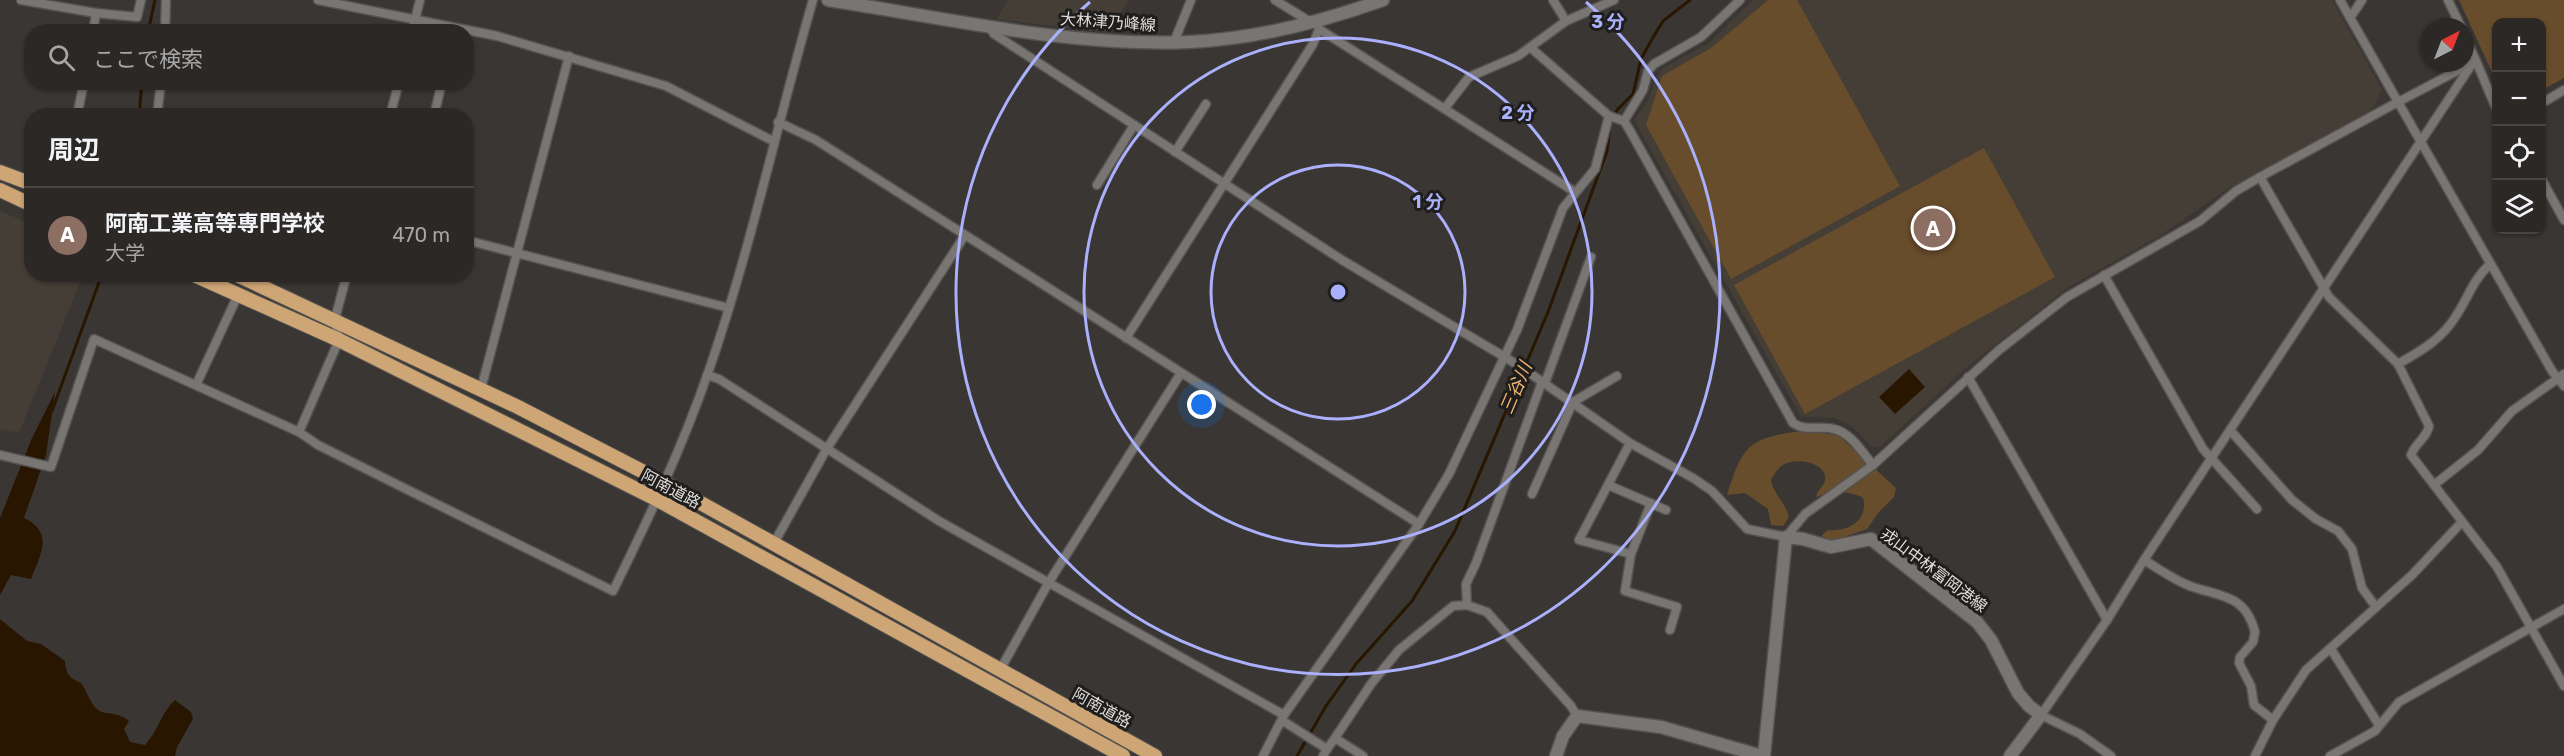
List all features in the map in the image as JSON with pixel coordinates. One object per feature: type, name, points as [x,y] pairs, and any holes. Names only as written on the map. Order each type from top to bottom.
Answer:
[{"type":"highway","points":[[0,172],[24,181]]},
{"type":"highway","points":[[0,190],[24,201]]},
{"type":"highway","name":"阿南道路","points":[[210,282],[339,340],[656,499],[1123,756]]},
{"type":"highway","name":"阿南道路","points":[[252,282],[481,389],[663,482],[1155,756]]},
{"type":"main road","name":"大林津乃峰線","points":[[828,0],[1093,40],[1174,42],[1227,38],[1316,25],[1383,0]]},
{"type":"main road","name":"戎山中林富岡港線","points":[[1785,537],[1831,547],[1863,539],[1880,544],[1982,627],[1992,640],[2018,693],[2041,715]]},
{"type":"main road","points":[[1556,756],[1563,736],[1577,716],[1661,727],[1763,756],[1785,537]]},
{"type":"main road","points":[[2010,756],[2041,715]]},
{"type":"street","points":[[21,0],[96,13],[137,17],[141,0]]},
{"type":"street","points":[[165,24],[166,0]]},
{"type":"street","points":[[318,0],[438,24]]},
{"type":"street","points":[[414,24],[420,0]]},
{"type":"street","points":[[0,455],[51,467],[94,339],[299,432],[318,445],[613,591],[656,499],[707,375],[729,308],[813,0]]},
{"type":"street","points":[[1174,42],[1191,0]]},
{"type":"street","points":[[1275,0],[1575,192]]},
{"type":"street","points":[[1553,0],[1566,21]]},
{"type":"street","points":[[1446,108],[1469,77],[1531,48],[1566,21],[1614,0]]},
{"type":"street","points":[[1263,756],[1419,524],[1449,474],[1521,319],[1563,208],[1595,169],[1616,118],[1643,90],[1648,71],[1654,64],[1701,37],[1740,0]]},
{"type":"street","points":[[2340,0],[2489,265],[2561,376],[2564,386]]},
{"type":"street","points":[[2350,18],[2362,0]]},
{"type":"street","points":[[2448,0],[2457,18]]},
{"type":"street","points":[[94,24],[96,13]]},
{"type":"street","points":[[988,25],[994,34],[1175,152],[1411,303],[1458,327],[1518,365],[1630,443],[1693,477],[1712,491],[1747,529],[1785,537],[1805,514],[1873,465],[1968,377],[2067,297],[2200,221],[2236,191],[2260,177],[2455,72]]},
{"type":"street","points":[[1126,338],[1225,183],[1316,25]]},
{"type":"street","points":[[474,33],[569,56],[666,86],[773,141]]},
{"type":"street","points":[[1531,48],[1616,118],[1793,423],[1800,428],[1834,428],[1848,436],[1873,465]]},
{"type":"street","points":[[481,389],[569,56]]},
{"type":"street","points":[[2474,62],[2492,100]]},
{"type":"street","points":[[2111,756],[2080,734],[2041,715],[2108,620],[2144,560],[2467,72]]},
{"type":"street","points":[[79,108],[82,90]]},
{"type":"street","points":[[158,108],[160,90]]},
{"type":"street","points":[[392,108],[397,90]]},
{"type":"street","points":[[436,108],[440,90]]},
{"type":"street","points":[[2546,100],[2564,90]]},
{"type":"street","points":[[1175,152],[1206,104]]},
{"type":"street","points":[[778,122],[816,140],[1419,524]]},
{"type":"street","points":[[1097,185],[1134,125]]},
{"type":"street","points":[[2260,177],[2324,289],[2342,311],[2398,364],[2429,426],[2427,433],[2413,448],[2411,455],[2497,567],[2564,686]]},
{"type":"street","points":[[2546,186],[2564,220]]},
{"type":"street","points":[[774,543],[826,450],[965,235]]},
{"type":"street","points":[[474,242],[729,308]]},
{"type":"street","points":[[1467,605],[1466,584],[1481,551],[1591,257]]},
{"type":"street","points":[[2398,364],[2441,336],[2456,317],[2473,282],[2489,265]]},
{"type":"street","points":[[2104,275],[2203,449],[2257,509]]},
{"type":"street","points":[[299,432],[339,340],[335,320],[345,282]]},
{"type":"street","points":[[196,385],[238,295]]},
{"type":"street","points":[[1000,670],[1049,582],[1181,373]]},
{"type":"street","points":[[707,375],[719,380],[939,522],[1049,582],[1286,720],[1323,749],[1335,738],[1371,684],[1399,650],[1454,606],[1467,605],[1487,612],[1571,705],[1577,716]]},
{"type":"street","points":[[1532,494],[1573,402],[1617,376]]},
{"type":"street","points":[[2434,486],[2478,450],[2512,411],[2561,376]]},
{"type":"street","points":[[1968,377],[2108,620]]},
{"type":"street","points":[[2230,430],[2292,500],[2316,519],[2338,531],[2352,549],[2362,588],[2376,607]]},
{"type":"street","points":[[1630,443],[1579,540],[1631,554]]},
{"type":"street","points":[[1608,485],[1666,510]]},
{"type":"street","points":[[1651,503],[1631,554],[1625,591],[1677,607],[1670,630]]},
{"type":"street","points":[[2255,756],[2273,720],[2306,670],[2412,575],[2461,523]]},
{"type":"street","points":[[2144,560],[2189,586],[2227,595],[2244,609],[2255,632],[2253,642],[2240,657],[2239,663],[2251,687],[2254,705],[2273,720]]},
{"type":"street","points":[[2330,756],[2374,731],[2399,702],[2564,609]]},
{"type":"street","points":[[2331,649],[2379,725]]},
{"type":"street","points":[[1335,738],[1363,756]]},
{"type":"shaded area","points":[[1008,0],[1129,0],[1108,33],[996,19]]},
{"type":"shaded area","points":[[1753,0],[2332,0],[2382,89],[2373,109],[2229,188],[2158,237],[2070,286],[1968,366],[1879,448],[1871,446],[1852,426],[1834,418],[1801,417],[1634,120],[1649,99],[1656,78],[1663,68],[1709,43]]},
{"type":"shaded area","points":[[1768,0],[1797,0],[1900,186],[1731,279],[1646,125],[1662,76],[1711,48]]},
{"type":"shaded area","points":[[2459,0],[2564,0],[2564,78],[2546,88],[2546,18],[2492,18],[2492,72],[2474,33],[2474,18],[2467,18]]},
{"type":"shaded area","points":[[1984,148],[2055,277],[1805,414],[1734,285]]},
{"type":"shaded area","points":[[0,211],[24,221],[24,282],[80,282],[19,433],[0,429]]},
{"type":"shaded area","points":[[1909,369],[1925,387],[1895,414],[1879,397]]},
{"type":"shaded area","points":[[55,392],[46,455],[24,518],[39,530],[42,538],[41,553],[31,579],[11,575],[0,595],[0,518],[32,438]]},
{"type":"shaded area","points":[[1802,431],[1838,435],[1896,488],[1894,497],[1867,529],[1836,540],[1825,541],[1822,535],[1828,530],[1849,527],[1860,518],[1863,513],[1863,498],[1840,492],[1816,497],[1825,480],[1825,474],[1822,469],[1811,463],[1798,461],[1787,463],[1779,468],[1771,480],[1789,517],[1783,526],[1771,525],[1768,509],[1745,493],[1727,495],[1738,464],[1751,446],[1770,437]]},
{"type":"shaded area","points":[[0,619],[27,641],[41,644],[65,661],[69,675],[81,683],[92,704],[100,711],[119,715],[129,721],[124,729],[130,742],[145,745],[175,700],[191,712],[193,719],[177,747],[175,756],[0,756]]},
{"type":"waterway","points":[[150,24],[155,0]]},
{"type":"waterway","name":"三谷川","points":[[1297,756],[1326,706],[1356,664],[1412,601],[1455,531],[1548,312],[1607,151],[1610,127],[1617,110],[1633,94],[1641,59],[1663,21],[1690,0]]},
{"type":"waterway","points":[[140,108],[141,90]]},
{"type":"waterway","points":[[52,411],[99,282]]},
{"type":"place","name":"阿南工業高等専門学校","points":[[1933,228]]}]
